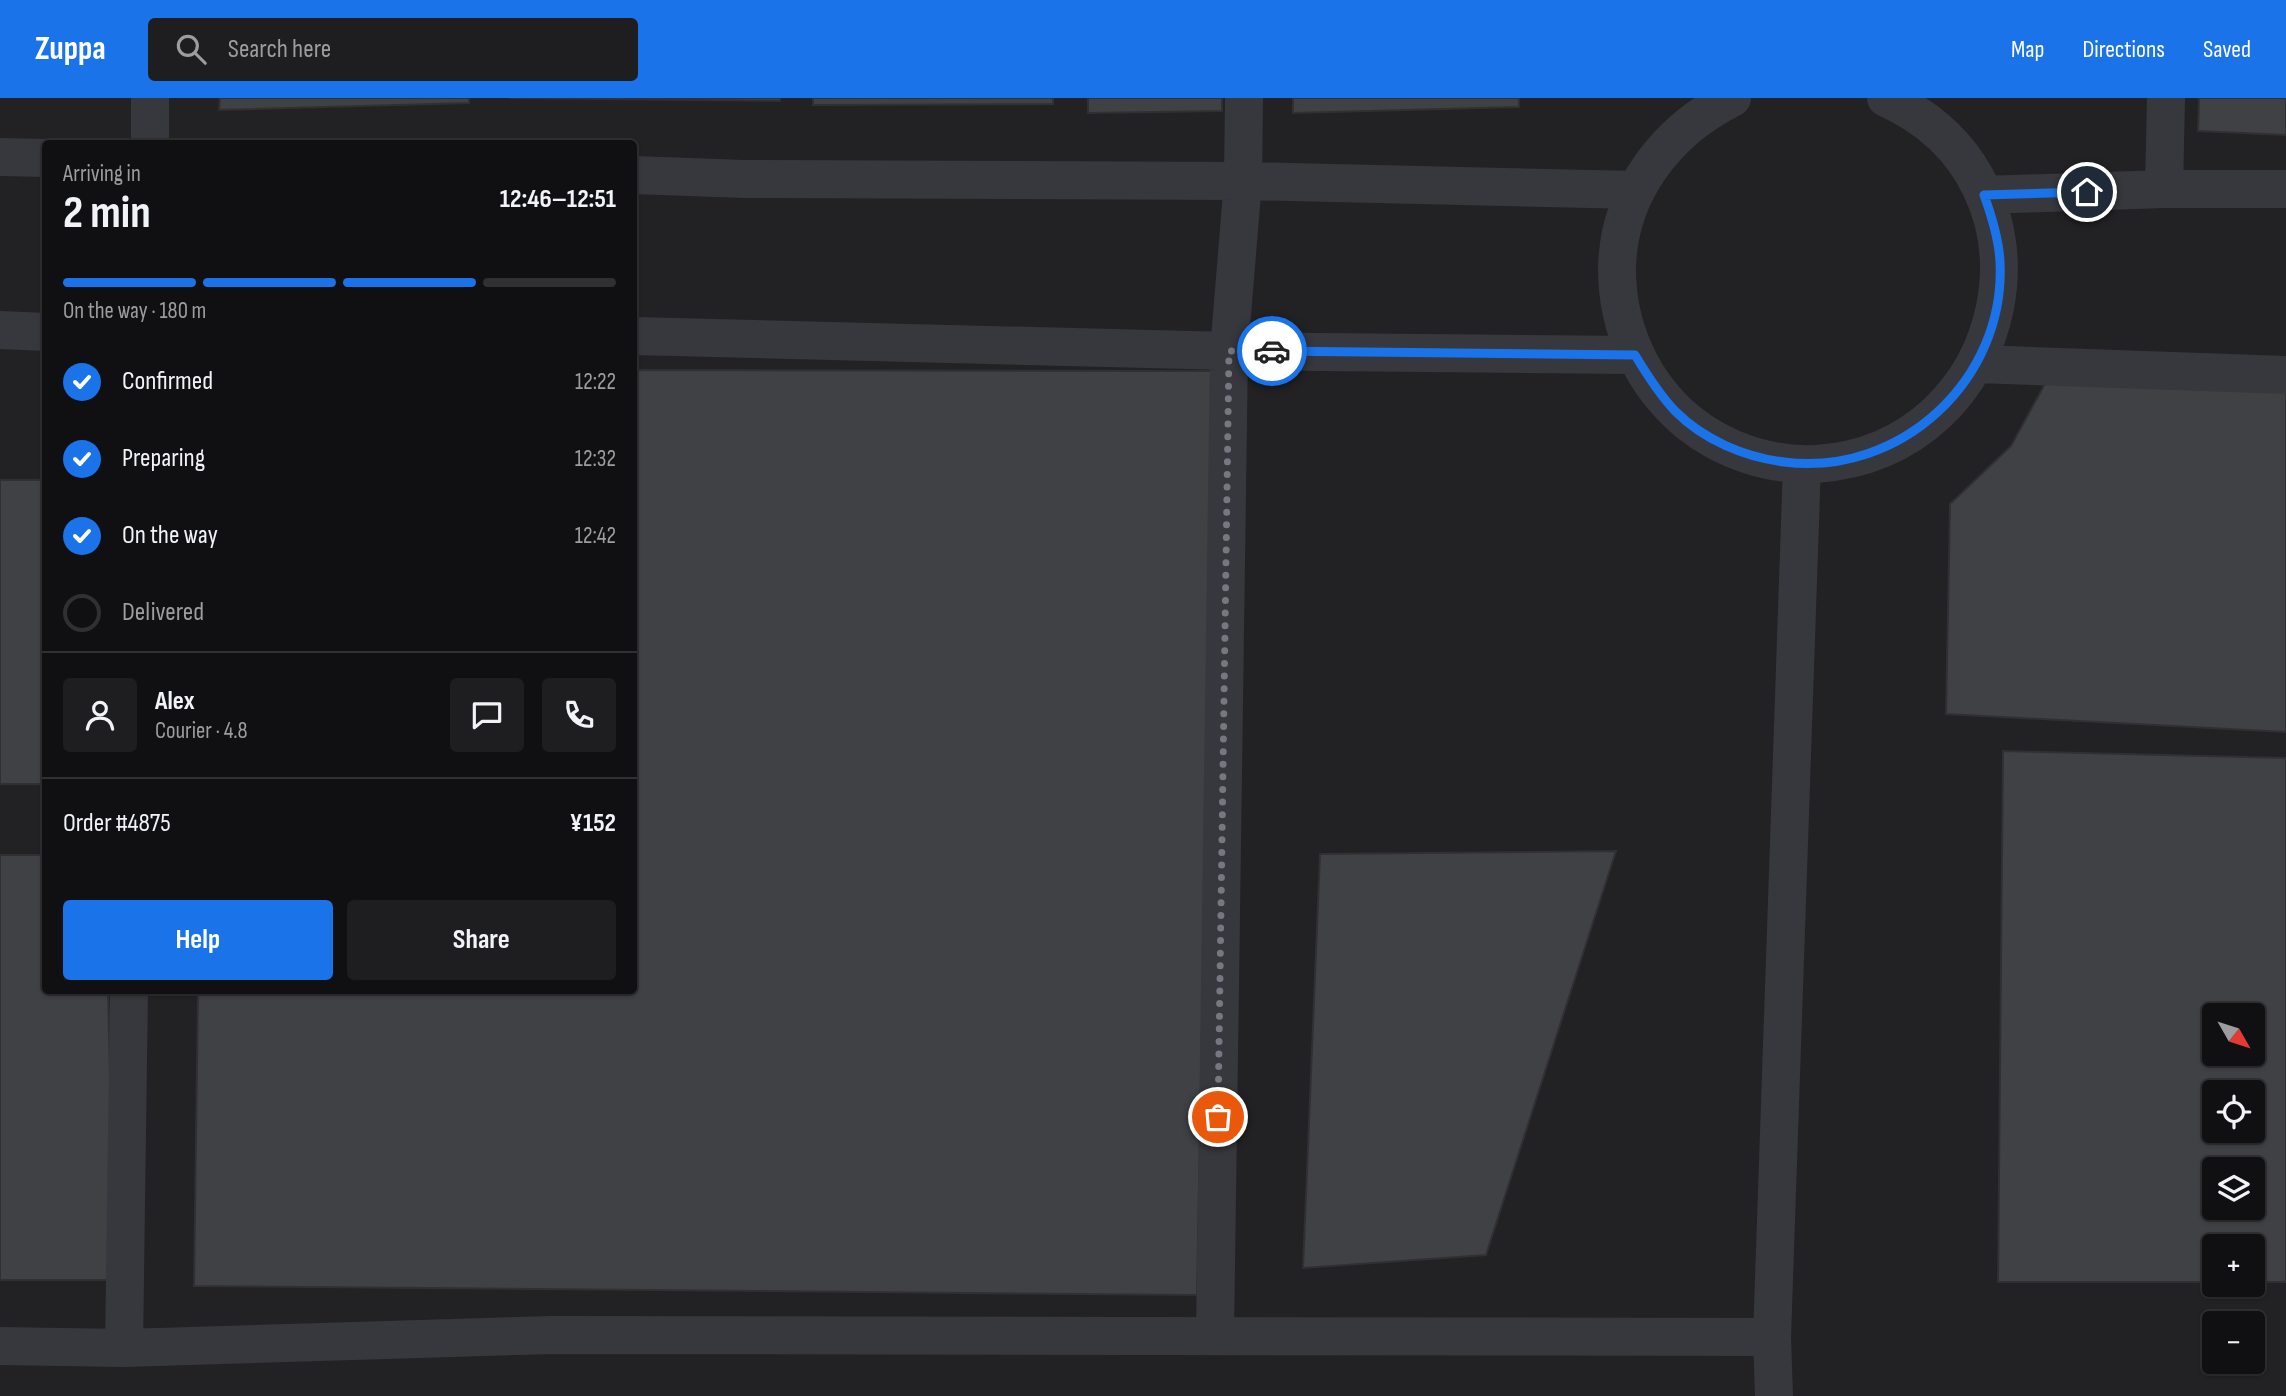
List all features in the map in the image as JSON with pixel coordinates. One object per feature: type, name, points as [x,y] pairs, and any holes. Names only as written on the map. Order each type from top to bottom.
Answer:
[{"type":"street","points":[[150,98],[150,140]]},
{"type":"street","points":[[1215,1336],[1229,351],[1243,181],[1244,98]]},
{"type":"street","points":[[1731,98],[1706,111],[1678,133],[1655,159],[1636,190],[1624,222],[1617,267],[1617,289],[1623,323],[1635,355],[1653,385],[1676,412],[1703,434],[1745,453],[1802,464],[1837,462],[1871,454],[1903,439],[1932,419],[1957,394],[1977,364],[1990,332],[1998,298],[2000,275],[1995,228],[1984,195],[1970,168],[1951,144],[1927,122],[1886,98]]},
{"type":"street","points":[[2164,189],[2166,98]]},
{"type":"street","points":[[0,157],[42,158]]},
{"type":"street","points":[[637,175],[1243,181],[1636,190]]},
{"type":"street","points":[[1984,195],[2164,189],[2286,189]]},
{"type":"street","points":[[0,330],[42,332]]},
{"type":"street","points":[[637,336],[1229,351],[1635,355]]},
{"type":"street","points":[[1977,364],[2286,375]]},
{"type":"street","points":[[1773,1396],[1772,1337],[1802,464]]},
{"type":"street","points":[[124,1348],[129,994]]},
{"type":"street","points":[[0,1346],[124,1348],[552,1335],[1772,1337]]},
{"type":"shaded area","points":[[0,98],[2286,98],[2286,1396],[0,1396]]},
{"type":"building","points":[[220,98],[469,98],[469,103],[219,110]]},
{"type":"building","points":[[509,98],[780,98],[780,101]]},
{"type":"building","points":[[813,98],[1053,98],[1053,104],[813,105]]},
{"type":"building","points":[[1088,98],[1222,98],[1222,111],[1088,113]]},
{"type":"building","points":[[1293,98],[1519,98],[1519,107],[1293,113]]},
{"type":"building","points":[[2199,98],[2286,98],[2286,135],[2198,131]]},
{"type":"building","points":[[637,370],[1214,371],[1197,1295],[194,1286],[198,994],[637,994]]},
{"type":"building","points":[[2047,380],[2286,386],[2286,732],[1946,714],[1950,504],[2011,446]]},
{"type":"building","points":[[0,480],[42,480],[42,784],[0,784]]},
{"type":"building","points":[[2003,751],[2286,758],[2286,1282],[2265,1282],[2265,1234],[2202,1234],[2202,1282],[1998,1282]]},
{"type":"building","points":[[1616,851],[1486,1255],[1303,1268],[1320,854]]},
{"type":"building","points":[[0,855],[42,855],[42,994],[108,994],[115,1280],[0,1280]]},
{"type":"way so far","points":[[1218,1117],[1229,351],[1272,351]]},
{"type":"route","points":[[1272,351],[1635,355],[1653,385],[1676,412],[1703,434],[1734,450],[1767,460],[1802,464],[1837,462],[1871,454],[1903,439],[1932,419],[1957,394],[1977,364],[1990,332],[1998,298],[2000,263],[1995,228],[1984,195],[2087,192]]}]
